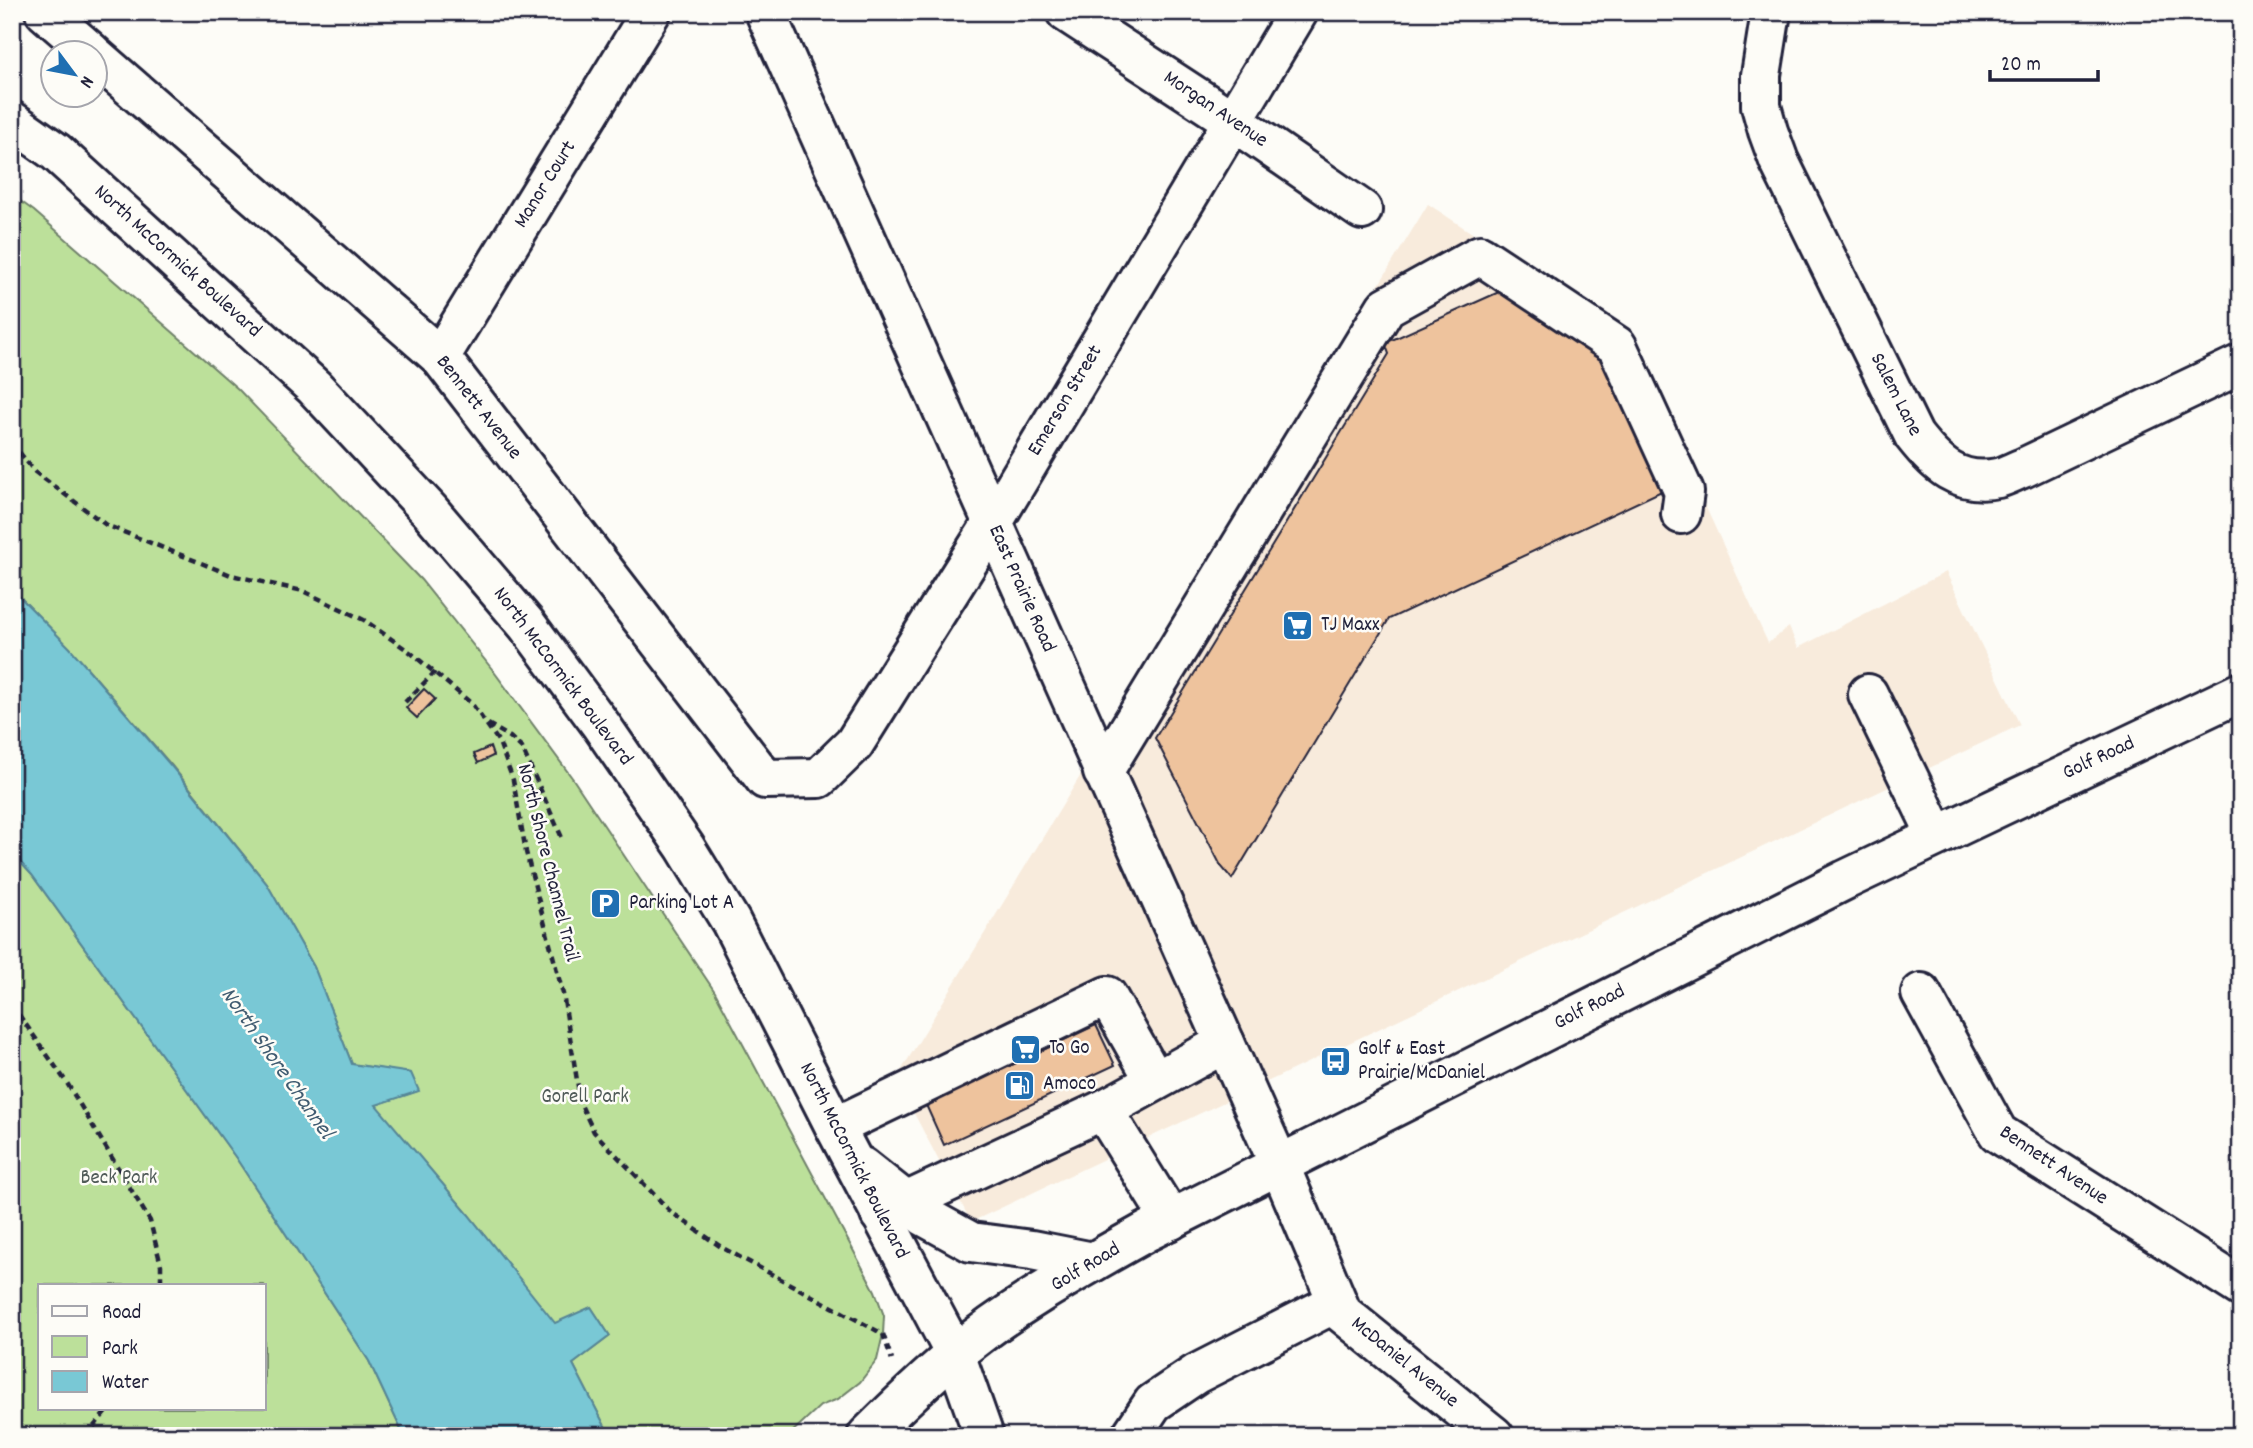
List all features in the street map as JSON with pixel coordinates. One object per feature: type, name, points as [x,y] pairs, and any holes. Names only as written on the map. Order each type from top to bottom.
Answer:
[{"type":"street","name":"Bennett Avenue","points":[[45,12],[75,38]]},
{"type":"street","name":"East Prairie Road","points":[[765,12],[1279,1164]]},
{"type":"street","name":"Morgan Avenue","points":[[1066,12],[1233,121],[1362,210]]},
{"type":"street","name":"Emerson Street","points":[[818,778],[855,744],[992,524],[1298,12]]},
{"type":"street","name":"Salem Lane","points":[[1771,12],[1761,75],[1761,106],[1779,161],[1914,436],[1942,468],[1975,479],[1998,478],[2241,364]]},
{"type":"street","name":"Manor Court","points":[[440,357],[648,13]]},
{"type":"street","name":"Bennett Avenue","points":[[108,67],[440,357],[765,779],[818,778]]},
{"type":"street","name":"North McCormick Boulevard","points":[[12,121],[56,152],[314,387],[429,511],[527,625],[664,816],[731,922],[844,1143]]},
{"type":"street","points":[[1103,772],[1386,307],[1479,255],[1617,346],[1684,492],[1681,514]]},
{"type":"street","name":"Golf Road","points":[[955,1354],[1004,1318],[1093,1262],[1279,1164],[1845,880],[2241,692]]},
{"type":"street","points":[[1868,694],[1937,836]]},
{"type":"street","name":"Bennett Avenue","points":[[1921,993],[1997,1133],[2241,1287]]},
{"type":"street","points":[[1093,1262],[971,1242],[924,1216],[892,1207],[844,1143],[1107,996],[1156,1081]]},
{"type":"street","points":[[892,1207],[1103,1111],[1225,1043]]},
{"type":"street","points":[[1103,1111],[1171,1220]]},
{"type":"street","name":"McDaniel Avenue","points":[[1279,1164],[1342,1313],[1494,1436]]},
{"type":"street","name":"North McCormick Boulevard","points":[[892,1207],[955,1354],[984,1436]]},
{"type":"street","points":[[1131,1436],[1153,1403],[1196,1374],[1337,1302]]},
{"type":"street","points":[[867,1436],[955,1354]]},
{"type":"path","name":"North Shore Channel Trail","points":[[12,443],[35,472],[106,525],[231,575],[303,591],[364,620],[410,652],[472,704],[499,742],[513,780],[526,852],[563,994],[581,1105],[594,1132],[671,1212],[721,1247],[883,1334]]},
{"type":"path","points":[[405,702],[435,672]]},
{"type":"path","points":[[484,721],[522,748],[563,840]]},
{"type":"path","points":[[12,1005],[67,1083],[150,1221],[161,1265],[161,1284]]},
{"type":"path","points":[[86,1436],[107,1410]]},
{"type":"shaded area","points":[[1428,204],[1627,335],[1768,643],[1789,627],[1798,648],[1946,572],[2020,725],[971,1222],[896,1079]]},
{"type":"green space","name":"Gorell Park","points":[[12,195],[34,211],[238,389],[421,580],[492,669],[573,779],[715,992],[875,1291],[884,1316],[877,1360],[860,1382],[838,1399],[820,1406],[788,1436],[610,1436],[573,1364],[610,1336],[591,1307],[555,1324],[468,1214],[375,1105],[418,1091],[411,1074],[352,1064],[314,967],[267,884],[172,766],[70,648],[12,589]]},
{"type":"green space","name":"Beck Park","points":[[12,853],[32,875],[236,1158],[369,1361],[404,1436],[12,1436]]},
{"type":"water","name":"North Shore Channel","points":[[12,589],[70,648],[267,884],[314,967],[352,1064],[411,1073],[419,1091],[376,1105],[555,1323],[591,1307],[610,1336],[573,1364],[610,1436],[404,1436],[369,1361],[236,1158],[32,875],[12,853]]},
{"type":"building","points":[[1508,288],[1604,353],[1666,489],[1389,619],[1232,879],[1221,866],[1155,738],[1389,354],[1385,343]]},
{"type":"building","points":[[424,689],[435,699],[417,718],[406,708]]},
{"type":"building","points":[[490,747],[493,756],[478,763],[474,754]]},
{"type":"building","name":"Amoco","points":[[1096,1025],[1115,1065],[944,1145],[926,1105]]},
{"type":"place","name":"TJ Maxx","points":[[1298,626]]},
{"type":"place","name":"Parking Lot A","points":[[606,904]]},
{"type":"place","name":"To Go","points":[[1026,1049]]},
{"type":"place","name":"Golf & East Prairie/McDaniel","points":[[1335,1062]]},
{"type":"place","name":"Amoco","points":[[1020,1085]]}]
